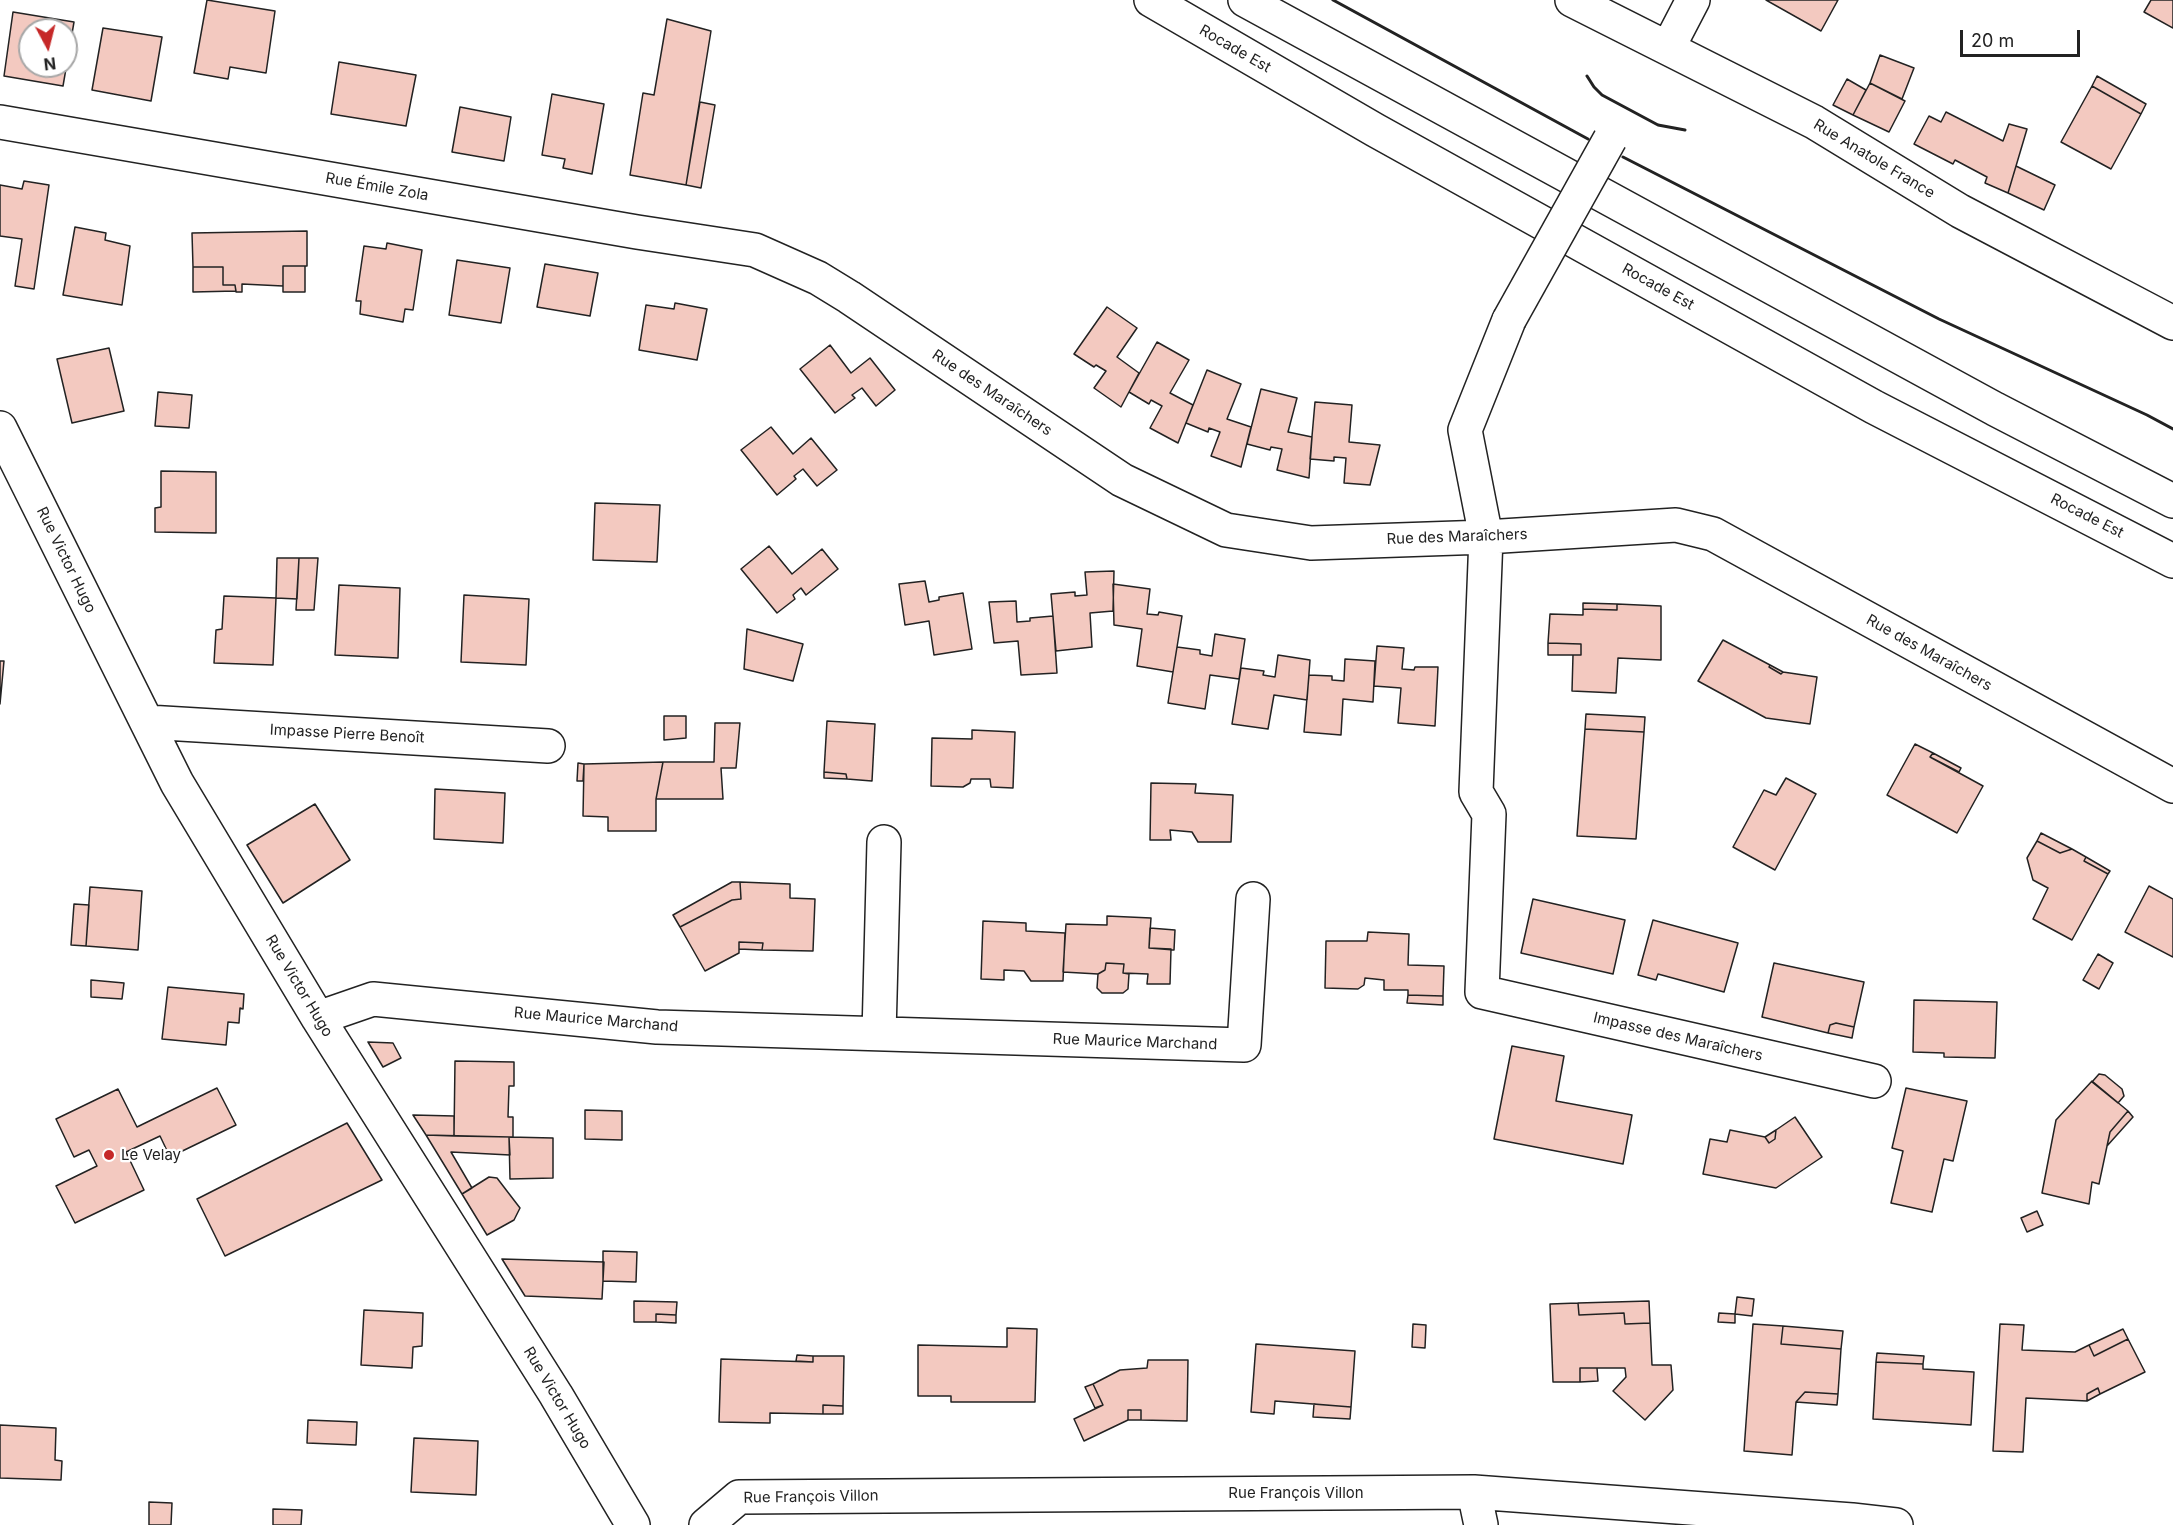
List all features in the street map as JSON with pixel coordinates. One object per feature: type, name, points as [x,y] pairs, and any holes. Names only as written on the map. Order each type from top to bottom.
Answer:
[{"type":"main road","name":"Rocade Est","points":[[1151,0],[1375,130],[1874,407],[2173,561]]},
{"type":"main road","points":[[1245,0],[1995,409],[2173,501]]},
{"type":"main road","name":"Rue Anatole France","points":[[1572,0],[1814,122],[1960,211],[2173,323]]},
{"type":"main road","points":[[1668,48],[1693,0]]},
{"type":"main road","name":"Rue Émile Zola","points":[[0,122],[637,232],[755,250]]},
{"type":"main road","points":[[1486,537],[1465,430],[1509,320],[1610,139]]},
{"type":"main road","name":"Rue des Maraîchers","points":[[755,250],[818,278],[841,292],[1122,480],[1226,530],[1311,543],[1486,537],[1676,525],[1713,534],[2173,786]]},
{"type":"main road","name":"Rue Victor Hugo","points":[[0,428],[177,783],[318,1018],[556,1395],[633,1525]]},
{"type":"main road","name":"Impasse des Maraîchers","points":[[1486,537],[1476,792],[1489,814],[1482,992],[1874,1081]]},
{"type":"main road","name":"Impasse Pierre Benoît","points":[[147,723],[548,746]]},
{"type":"main road","points":[[879,1034],[884,842]]},
{"type":"main road","name":"Rue Maurice Marchand","points":[[318,1018],[373,999],[657,1027],[1244,1045],[1253,899]]},
{"type":"main road","points":[[1474,1492],[1481,1525]]},
{"type":"main road","name":"Rue François Villon","points":[[706,1525],[739,1497],[1474,1492],[1896,1525]]},
{"type":"building","points":[[207,0],[275,11],[266,73],[230,67],[228,79],[194,73]]},
{"type":"building","points":[[1766,0],[1838,0],[1821,31]]},
{"type":"building","points":[[2151,0],[2173,0],[2173,28],[2144,12]]},
{"type":"building","points":[[13,12],[50,18],[18,18],[18,78],[64,78],[63,86],[4,76]]},
{"type":"building","points":[[667,19],[711,31],[686,185],[630,175],[643,93],[654,95]]},
{"type":"building","points":[[103,28],[162,37],[151,101],[92,90]]},
{"type":"building","points":[[1880,55],[1914,68],[1902,99],[1870,83]]},
{"type":"building","points":[[339,62],[416,75],[406,126],[331,114]]},
{"type":"building","points":[[2097,76],[2146,104],[2141,114],[2092,86]]},
{"type":"building","points":[[1847,79],[1866,90],[1853,115],[1833,105]]},
{"type":"building","points":[[1870,83],[1905,101],[1889,132],[1853,115]]},
{"type":"building","points":[[2092,86],[2141,114],[2111,169],[2061,142]]},
{"type":"building","points":[[552,94],[604,104],[592,174],[563,168],[565,159],[542,155]]},
{"type":"building","points":[[700,102],[715,105],[701,188],[686,185]]},
{"type":"building","points":[[460,107],[511,117],[504,161],[452,152]]},
{"type":"building","points":[[1946,112],[2003,141],[2009,124],[2027,129],[2008,193],[1985,183],[1987,177],[1955,160],[1953,164],[1914,144],[1929,116],[1941,122]]},
{"type":"building","points":[[2016,166],[2055,185],[2044,210],[2008,193]]},
{"type":"building","points":[[24,181],[49,185],[34,289],[15,286],[22,239],[0,236],[0,185],[22,189]]},
{"type":"building","points":[[75,227],[106,233],[105,240],[130,246],[122,305],[63,295]]},
{"type":"building","points":[[307,231],[307,266],[283,266],[283,286],[242,284],[242,292],[236,292],[235,285],[223,285],[223,267],[193,267],[192,233]]},
{"type":"building","points":[[387,243],[422,250],[413,310],[405,309],[403,322],[360,314],[361,301],[356,301],[364,246],[386,249]]},
{"type":"building","points":[[457,260],[510,268],[501,323],[449,315]]},
{"type":"building","points":[[545,264],[598,273],[590,316],[537,307]]},
{"type":"building","points":[[283,266],[305,266],[305,292],[283,292]]},
{"type":"building","points":[[193,267],[223,267],[223,285],[235,285],[236,291],[193,292]]},
{"type":"building","points":[[675,303],[707,309],[697,360],[639,350],[646,305],[674,309]]},
{"type":"building","points":[[1107,307],[1137,328],[1117,357],[1139,373],[1121,407],[1094,388],[1106,371],[1096,365],[1094,367],[1074,354]]},
{"type":"building","points":[[1157,342],[1189,360],[1170,393],[1193,405],[1178,443],[1150,428],[1162,406],[1151,400],[1149,404],[1129,392]]},
{"type":"building","points":[[830,345],[851,373],[870,358],[895,390],[876,406],[862,388],[852,395],[855,398],[835,413],[800,369]]},
{"type":"building","points":[[109,348],[124,411],[72,423],[57,359]]},
{"type":"building","points":[[1207,370],[1241,384],[1227,419],[1251,427],[1241,467],[1211,456],[1220,432],[1209,428],[1208,432],[1186,423]]},
{"type":"building","points":[[1261,389],[1297,398],[1288,432],[1312,437],[1309,478],[1277,470],[1282,449],[1271,447],[1270,450],[1247,444]]},
{"type":"building","points":[[158,392],[192,395],[189,428],[155,426]]},
{"type":"building","points":[[1315,402],[1352,405],[1349,442],[1380,445],[1370,485],[1344,483],[1346,458],[1334,457],[1334,461],[1310,459]]},
{"type":"building","points":[[771,427],[793,454],[811,438],[837,470],[817,486],[803,469],[794,476],[796,479],[777,495],[741,450]]},
{"type":"building","points":[[161,471],[216,472],[216,533],[155,532],[155,508],[161,507]]},
{"type":"building","points":[[595,503],[660,505],[657,562],[593,560]]},
{"type":"building","points":[[769,546],[792,574],[822,549],[838,569],[806,595],[801,588],[793,595],[795,599],[777,613],[741,569]]},
{"type":"building","points":[[277,558],[299,558],[297,599],[276,598]]},
{"type":"building","points":[[299,558],[318,558],[314,610],[296,610]]},
{"type":"building","points":[[1114,571],[1113,611],[1090,613],[1092,647],[1056,651],[1051,594],[1075,592],[1075,596],[1087,595],[1085,572]]},
{"type":"building","points":[[925,581],[929,602],[939,600],[939,597],[963,593],[972,649],[934,655],[929,621],[905,625],[899,584]]},
{"type":"building","points":[[1113,584],[1150,589],[1147,614],[1158,615],[1159,612],[1182,616],[1173,672],[1137,666],[1142,629],[1114,625]]},
{"type":"building","points":[[339,585],[400,588],[398,658],[335,655]]},
{"type":"building","points":[[464,595],[529,599],[526,665],[461,662]]},
{"type":"building","points":[[224,596],[276,598],[273,665],[214,663],[216,630],[222,629]]},
{"type":"building","points":[[1016,601],[1017,622],[1030,621],[1030,618],[1053,616],[1057,673],[1021,675],[1018,641],[994,643],[989,602]]},
{"type":"building","points":[[1583,603],[1617,604],[1617,610],[1583,609]]},
{"type":"building","points":[[1617,604],[1661,606],[1661,660],[1618,658],[1616,693],[1572,691],[1573,655],[1581,655],[1581,644],[1548,643],[1550,614],[1583,615],[1583,609],[1617,610]]},
{"type":"building","points":[[747,629],[803,644],[793,681],[744,669]]},
{"type":"building","points":[[1215,634],[1245,639],[1239,679],[1210,675],[1205,709],[1168,703],[1177,647],[1200,650],[1200,654],[1212,656]]},
{"type":"building","points":[[1723,640],[1770,665],[1769,667],[1781,674],[1783,672],[1817,677],[1810,724],[1766,718],[1698,681]]},
{"type":"building","points":[[1548,643],[1581,644],[1581,655],[1548,655]]},
{"type":"building","points":[[1377,646],[1404,648],[1402,669],[1438,667],[1435,726],[1398,723],[1401,688],[1374,686]]},
{"type":"building","points":[[1278,655],[1310,660],[1307,700],[1274,695],[1268,729],[1232,724],[1241,668],[1264,671],[1263,675],[1275,677]]},
{"type":"building","points":[[1345,659],[1375,661],[1373,702],[1343,699],[1341,735],[1304,732],[1309,675],[1332,676],[1332,680],[1344,681]]},
{"type":"building","points":[[0,661],[4,661],[0,704]]},
{"type":"building","points":[[1770,665],[1783,672],[1781,674],[1769,667]]},
{"type":"building","points":[[1586,714],[1645,717],[1644,732],[1585,729]]},
{"type":"building","points":[[664,716],[686,716],[686,738],[664,740]]},
{"type":"building","points":[[827,721],[875,724],[872,781],[847,779],[846,774],[824,772]]},
{"type":"building","points":[[715,723],[740,723],[736,768],[721,768],[723,799],[656,799],[663,762],[714,762]]},
{"type":"building","points":[[1585,729],[1644,732],[1636,839],[1577,836]]},
{"type":"building","points":[[972,730],[1015,732],[1013,788],[991,787],[990,779],[971,779],[970,783],[963,787],[931,786],[932,738],[972,739]]},
{"type":"building","points":[[1915,744],[1933,753],[1930,757],[1983,786],[1957,833],[1887,795]]},
{"type":"building","points":[[1933,753],[1961,768],[1959,772],[1930,757]]},
{"type":"building","points":[[663,762],[656,799],[656,831],[608,831],[608,817],[583,816],[584,764]]},
{"type":"building","points":[[578,763],[584,764],[583,781],[577,781]]},
{"type":"building","points":[[824,772],[846,774],[847,779],[824,778]]},
{"type":"building","points":[[1786,778],[1816,794],[1775,870],[1733,847],[1764,790],[1776,795]]},
{"type":"building","points":[[1151,783],[1196,784],[1195,793],[1233,795],[1231,842],[1198,842],[1192,832],[1170,830],[1171,840],[1150,840]]},
{"type":"building","points":[[435,789],[505,793],[503,843],[434,839]]},
{"type":"building","points":[[315,804],[350,860],[283,903],[247,845]]},
{"type":"building","points":[[2041,833],[2072,849],[2060,853],[2037,841]]},
{"type":"building","points":[[2037,841],[2060,853],[2072,849],[2086,857],[2084,861],[2108,874],[2072,940],[2033,919],[2048,888],[2033,880],[2027,858]]},
{"type":"building","points":[[2086,857],[2110,871],[2108,874],[2084,861]]},
{"type":"building","points":[[732,882],[740,882],[741,899],[732,900],[680,927],[673,915]]},
{"type":"building","points":[[740,882],[790,884],[790,898],[815,899],[813,951],[762,950],[763,943],[739,942],[739,953],[705,971],[680,927],[732,900],[741,899]]},
{"type":"building","points":[[2149,886],[2173,899],[2173,957],[2125,932]]},
{"type":"building","points":[[90,887],[142,891],[138,950],[86,946]]},
{"type":"building","points":[[1533,899],[1625,920],[1613,974],[1521,953]]},
{"type":"building","points":[[74,904],[89,905],[86,946],[71,945]]},
{"type":"building","points":[[1107,916],[1151,918],[1149,948],[1171,949],[1170,984],[1147,984],[1148,974],[1123,973],[1124,964],[1106,963],[1105,970],[1098,974],[1063,972],[1066,924],[1107,925]]},
{"type":"building","points":[[1653,920],[1738,943],[1724,992],[1658,974],[1656,980],[1638,975]]},
{"type":"building","points":[[983,921],[1026,923],[1026,931],[1065,933],[1063,981],[1031,981],[1024,971],[1004,970],[1004,980],[981,979]]},
{"type":"building","points":[[1150,928],[1175,930],[1174,950],[1149,948]]},
{"type":"building","points":[[1368,932],[1409,934],[1408,965],[1444,966],[1443,996],[1408,995],[1408,990],[1384,990],[1384,980],[1365,978],[1364,985],[1358,989],[1325,988],[1326,941],[1367,941]]},
{"type":"building","points":[[739,942],[763,943],[762,950],[739,949]]},
{"type":"building","points":[[2098,954],[2113,963],[2099,989],[2083,980]]},
{"type":"building","points":[[1106,963],[1124,964],[1123,973],[1129,974],[1128,989],[1123,993],[1102,993],[1097,988],[1098,974],[1105,970]]},
{"type":"building","points":[[1774,963],[1864,982],[1854,1027],[1836,1023],[1830,1025],[1828,1033],[1762,1017]]},
{"type":"building","points":[[91,980],[124,983],[122,999],[91,997]]},
{"type":"building","points":[[168,987],[244,994],[239,1023],[228,1022],[226,1045],[162,1039]]},
{"type":"building","points":[[1408,995],[1443,996],[1443,1005],[1407,1003]]},
{"type":"building","points":[[1914,1000],[1997,1002],[1995,1058],[1944,1057],[1944,1053],[1913,1052]]},
{"type":"building","points":[[1836,1023],[1854,1027],[1852,1038],[1828,1033],[1830,1025]]},
{"type":"building","points":[[368,1042],[393,1043],[401,1058],[383,1067]]},
{"type":"building","points":[[1512,1046],[1564,1056],[1556,1101],[1632,1115],[1623,1164],[1494,1139]]},
{"type":"building","points":[[455,1061],[514,1062],[514,1086],[509,1086],[508,1117],[513,1117],[513,1137],[454,1136]]},
{"type":"building","points":[[2099,1074],[2105,1075],[2122,1089],[2124,1096],[2118,1103],[2092,1082]]},
{"type":"building","points":[[2092,1081],[2128,1111],[2110,1132],[2099,1184],[2092,1182],[2089,1204],[2042,1193],[2056,1120]]},
{"type":"building","name":"Le Velay","points":[[217,1088],[236,1125],[170,1157],[160,1136],[126,1152],[144,1190],[75,1223],[56,1186],[97,1166],[89,1150],[74,1157],[56,1119],[118,1089],[137,1127]]},
{"type":"building","points":[[1906,1088],[1967,1101],[1953,1161],[1944,1159],[1932,1212],[1891,1203],[1903,1151],[1892,1148]]},
{"type":"building","points":[[585,1110],[622,1111],[622,1140],[585,1139]]},
{"type":"building","points":[[2128,1111],[2133,1117],[2107,1146],[2110,1132]]},
{"type":"building","points":[[413,1115],[454,1116],[454,1136],[426,1135]]},
{"type":"building","points":[[1795,1117],[1822,1157],[1776,1188],[1703,1174],[1710,1139],[1727,1142],[1730,1130],[1765,1137],[1769,1143],[1775,1139],[1776,1130]]},
{"type":"building","points":[[347,1123],[382,1180],[225,1256],[197,1199]]},
{"type":"building","points":[[1776,1130],[1775,1139],[1769,1143],[1765,1137]]},
{"type":"building","points":[[426,1135],[509,1137],[510,1155],[451,1152],[472,1188],[462,1194]]},
{"type":"building","points":[[509,1137],[553,1138],[553,1178],[510,1179]]},
{"type":"building","points":[[489,1177],[497,1178],[520,1208],[514,1220],[487,1235],[462,1194]]},
{"type":"building","points":[[2037,1211],[2043,1225],[2027,1232],[2021,1218]]},
{"type":"building","points":[[603,1251],[637,1252],[636,1282],[603,1281]]},
{"type":"building","points":[[502,1259],[604,1262],[602,1299],[525,1296]]},
{"type":"building","points":[[1737,1297],[1754,1299],[1752,1316],[1735,1314]]},
{"type":"building","points":[[634,1301],[677,1302],[676,1315],[656,1314],[656,1322],[634,1322]]},
{"type":"building","points":[[1649,1301],[1650,1323],[1625,1324],[1624,1313],[1579,1315],[1578,1303]]},
{"type":"building","points":[[1578,1303],[1579,1315],[1624,1313],[1625,1324],[1650,1323],[1652,1365],[1671,1365],[1673,1390],[1645,1420],[1613,1391],[1626,1377],[1625,1368],[1580,1368],[1580,1382],[1553,1382],[1550,1304]]},
{"type":"building","points":[[364,1310],[423,1313],[422,1346],[413,1347],[412,1368],[361,1365]]},
{"type":"building","points":[[1719,1313],[1735,1314],[1735,1323],[1718,1322]]},
{"type":"building","points":[[656,1314],[676,1315],[676,1323],[656,1322]]},
{"type":"building","points":[[1413,1324],[1426,1325],[1425,1348],[1412,1347]]},
{"type":"building","points":[[1753,1324],[1783,1326],[1781,1344],[1841,1349],[1838,1394],[1805,1392],[1796,1402],[1792,1455],[1744,1451]]},
{"type":"building","points":[[2000,1324],[2024,1325],[2022,1350],[2075,1352],[2089,1345],[2094,1356],[2128,1339],[2145,1372],[2100,1394],[2098,1388],[2087,1394],[2087,1401],[2026,1398],[2023,1452],[1993,1451]]},
{"type":"building","points":[[1783,1326],[1843,1331],[1841,1349],[1781,1344]]},
{"type":"building","points":[[1007,1328],[1037,1329],[1035,1402],[951,1402],[951,1396],[918,1396],[918,1345],[1007,1347]]},
{"type":"building","points":[[2123,1329],[2128,1339],[2094,1356],[2089,1345]]},
{"type":"building","points":[[1256,1344],[1355,1351],[1351,1407],[1275,1401],[1274,1414],[1251,1412]]},
{"type":"building","points":[[1877,1353],[1924,1356],[1923,1364],[1876,1362]]},
{"type":"building","points":[[797,1355],[813,1356],[813,1362],[796,1361]]},
{"type":"building","points":[[813,1356],[844,1356],[843,1406],[823,1405],[823,1414],[770,1413],[770,1423],[719,1422],[721,1359],[813,1362]]},
{"type":"building","points":[[1148,1360],[1188,1360],[1187,1421],[1141,1420],[1141,1410],[1128,1410],[1128,1420],[1084,1441],[1074,1419],[1103,1405],[1093,1384],[1120,1370],[1147,1368]]},
{"type":"building","points":[[1876,1362],[1923,1364],[1923,1369],[1974,1372],[1971,1425],[1873,1419]]},
{"type":"building","points":[[1580,1368],[1597,1368],[1598,1381],[1580,1382]]},
{"type":"building","points":[[1093,1384],[1103,1405],[1095,1408],[1085,1387]]},
{"type":"building","points":[[2098,1388],[2100,1394],[2087,1401],[2087,1394]]},
{"type":"building","points":[[1805,1392],[1838,1394],[1837,1405],[1796,1402]]},
{"type":"building","points":[[1314,1404],[1351,1407],[1350,1419],[1313,1417]]},
{"type":"building","points":[[823,1405],[843,1406],[843,1414],[823,1414]]},
{"type":"building","points":[[1128,1410],[1141,1410],[1141,1420],[1128,1420]]},
{"type":"building","points":[[308,1420],[357,1422],[356,1445],[307,1443]]},
{"type":"building","points":[[0,1425],[56,1428],[55,1460],[62,1461],[61,1480],[0,1478]]},
{"type":"building","points":[[414,1438],[478,1441],[476,1495],[411,1492]]},
{"type":"building","points":[[149,1502],[172,1503],[171,1525],[149,1525]]},
{"type":"building","points":[[273,1509],[302,1510],[301,1525],[273,1525]]},
{"type":"wall","points":[[1333,0],[1588,139]]},
{"type":"wall","points":[[1587,76],[1602,95],[1658,125],[1685,130]]},
{"type":"wall","points":[[1623,157],[1939,319],[2173,429]]},
{"type":"place","name":"Le Velay","points":[[109,1155]]}]
